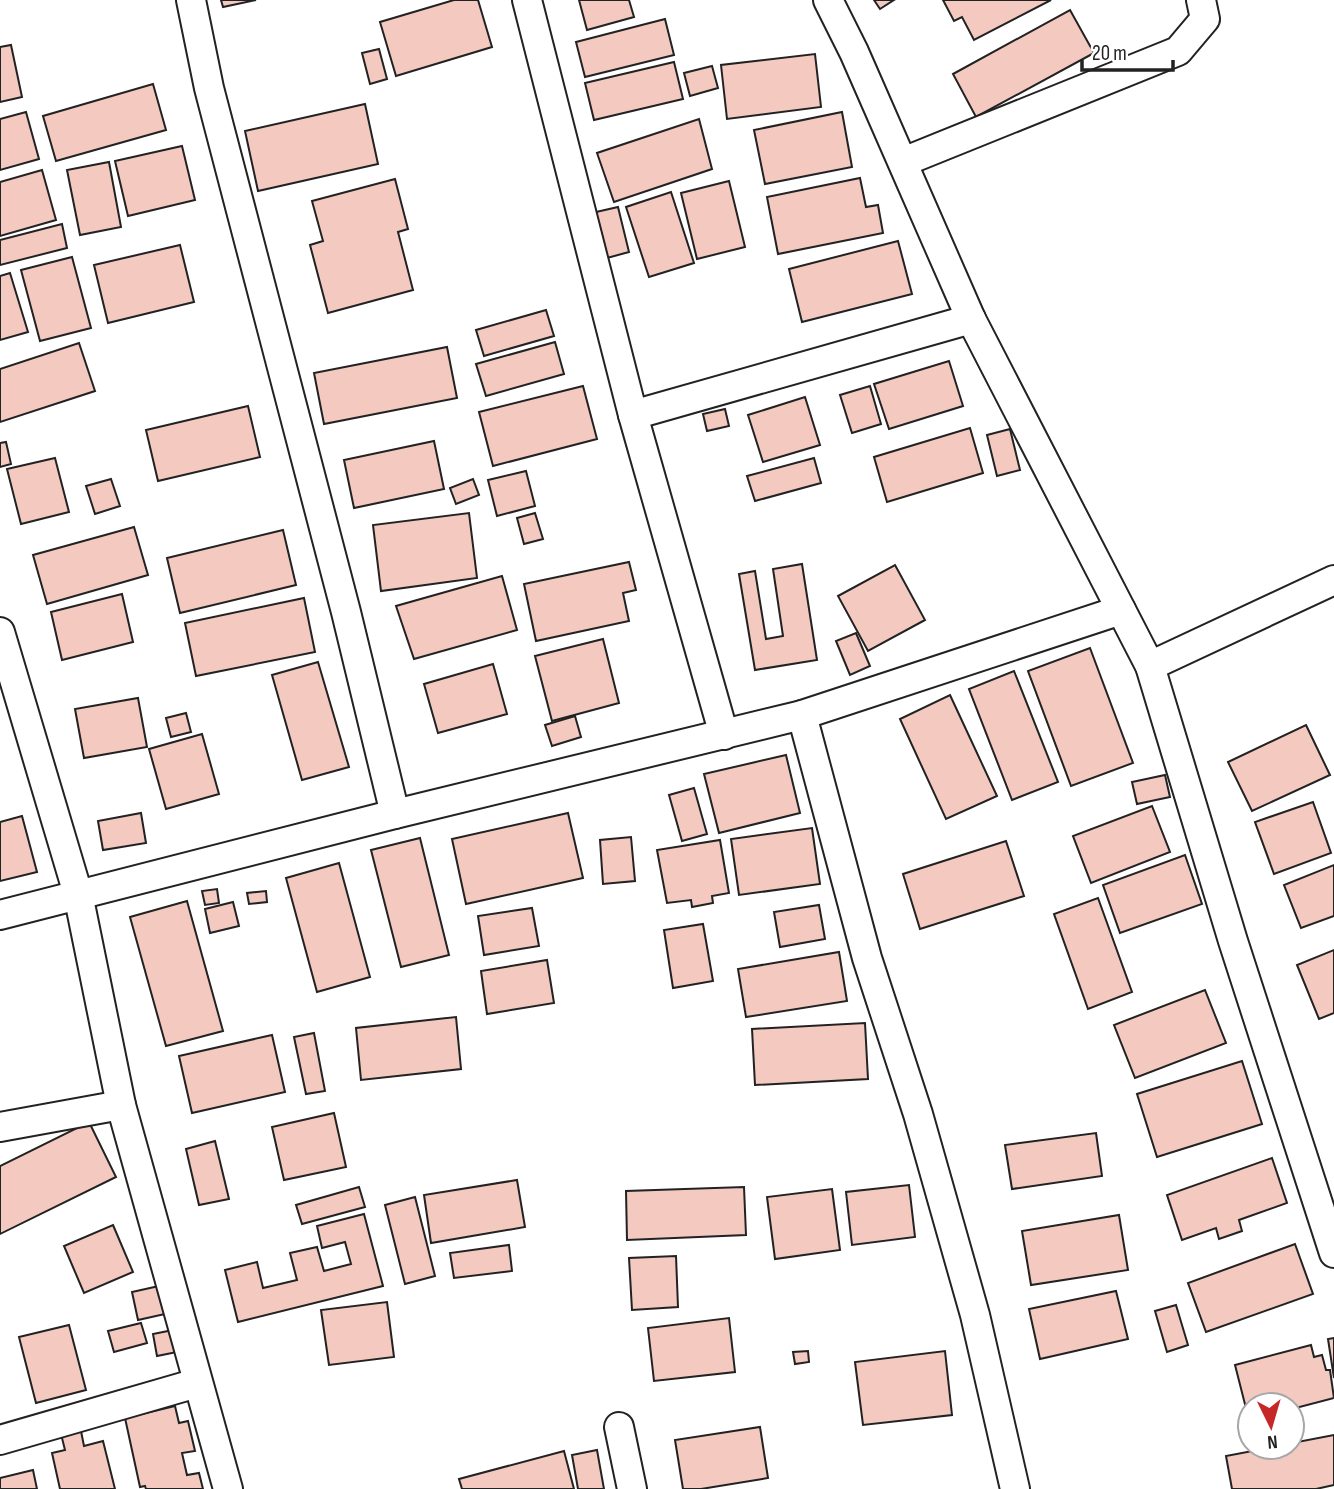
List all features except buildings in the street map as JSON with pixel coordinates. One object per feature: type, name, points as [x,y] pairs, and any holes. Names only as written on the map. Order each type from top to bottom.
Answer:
[{"type":"street","points":[[191,0],[209,88],[346,612],[395,814]]},
{"type":"street","points":[[527,0],[633,415],[724,735]]},
{"type":"street","points":[[828,0],[855,52],[971,319],[1150,666],[1229,928],[1334,1253]]},
{"type":"street","points":[[903,162],[1178,51],[1205,19],[1201,0]]},
{"type":"street","points":[[633,415],[971,319]]},
{"type":"street","points":[[1150,666],[1334,580]]},
{"type":"street","points":[[0,915],[395,814],[802,715],[1121,610]]},
{"type":"street","points":[[0,632],[78,894],[121,1105],[228,1489]]},
{"type":"street","points":[[802,715],[867,958],[918,1114],[975,1315],[1015,1489]]},
{"type":"street","points":[[0,1127],[121,1105]]},
{"type":"street","points":[[0,1440],[197,1383]]},
{"type":"street","points":[[620,1427],[632,1489]]}]
